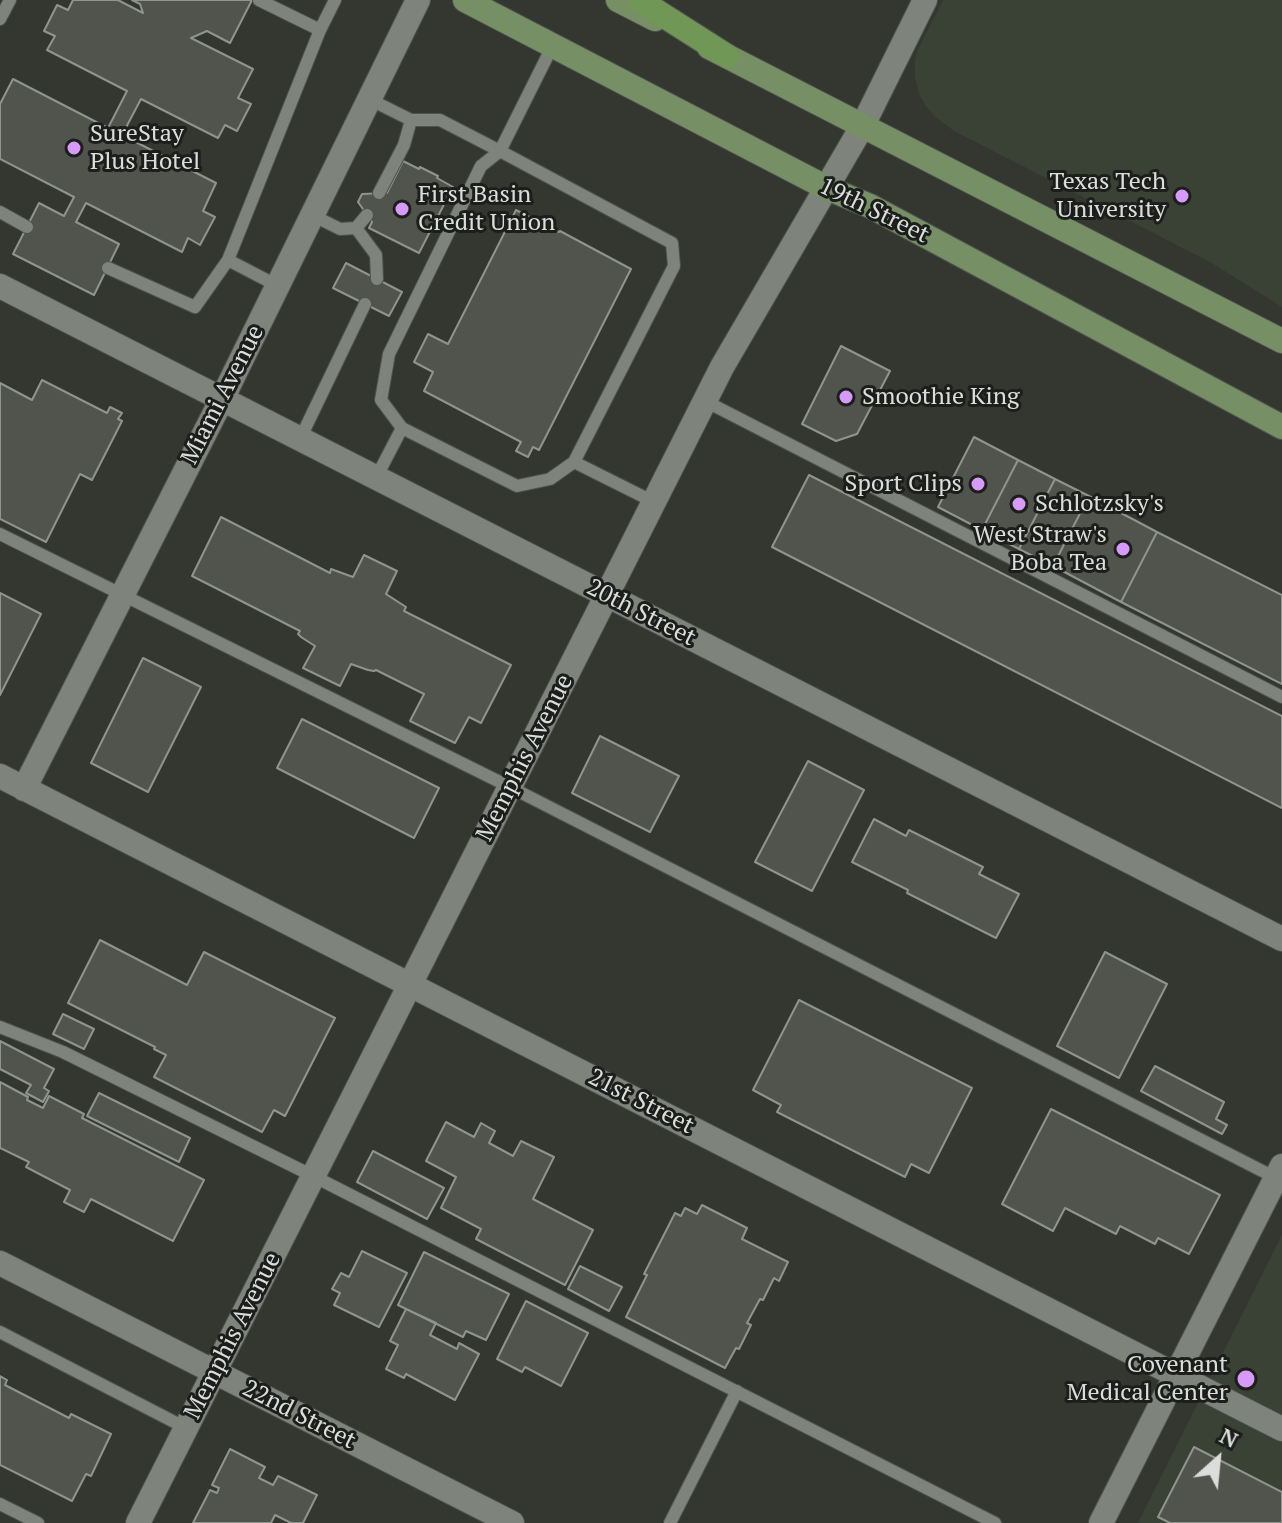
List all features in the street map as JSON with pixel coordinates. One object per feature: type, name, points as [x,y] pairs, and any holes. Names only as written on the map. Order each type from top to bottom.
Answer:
[{"type":"highway","points":[[639,0],[727,56]]},
{"type":"main road","name":"19th Street","points":[[465,0],[827,188],[870,206],[1282,427]]},
{"type":"main road","points":[[618,0],[1282,341]]},
{"type":"street","name":"Miami Avenue","points":[[24,789],[222,399],[418,0]]},
{"type":"street","name":"Memphis Avenue","points":[[138,1523],[722,367],[863,125],[925,0]]},
{"type":"street","name":"20th Street","points":[[0,286],[1282,939]]},
{"type":"street","name":"21st Street","points":[[0,776],[1282,1429]]},
{"type":"street","points":[[1101,1523],[1279,1172]]},
{"type":"street","name":"22nd Street","points":[[0,1263],[512,1523]]},
{"type":"lane","points":[[0,19],[10,0]]},
{"type":"lane","points":[[259,0],[320,30]]},
{"type":"lane","points":[[108,268],[195,307],[228,260],[320,30],[335,0]]},
{"type":"lane","points":[[369,99],[411,120],[440,120],[500,151],[672,243],[674,266],[574,462],[550,479],[517,486],[402,428],[381,400],[389,354],[481,166],[500,151],[553,45]]},
{"type":"lane","points":[[379,193],[404,145],[411,120]]},
{"type":"lane","points":[[0,212],[27,227]]},
{"type":"lane","points":[[312,215],[340,229],[356,228],[367,215]]},
{"type":"lane","points":[[356,228],[376,255],[377,279]]},
{"type":"lane","points":[[228,260],[278,286]]},
{"type":"lane","points":[[300,439],[365,304]]},
{"type":"lane","points":[[705,401],[1282,697]]},
{"type":"lane","points":[[376,478],[402,428]]},
{"type":"lane","points":[[574,462],[654,502]]},
{"type":"lane","points":[[0,534],[1279,1172]]},
{"type":"lane","points":[[0,1027],[63,1052],[313,1176],[995,1523]]},
{"type":"lane","points":[[0,1332],[186,1428]]},
{"type":"lane","points":[[670,1523],[737,1391]]},
{"type":"lane","points":[[0,1504],[38,1523]]},
{"type":"shaded area","name":"Texas Tech University","points":[[943,0],[1282,0],[1282,307],[1210,262],[954,131],[934,116],[919,94],[915,61]]},
{"type":"shaded area","name":"Covenant Medical Center","points":[[1282,1235],[1282,1523],[1138,1523]]},
{"type":"building","name":"SureStay Plus Hotel","points":[[73,0],[118,0],[143,13],[140,4],[132,0],[252,0],[230,43],[207,31],[191,38],[253,69],[238,98],[251,104],[237,131],[225,125],[218,138],[141,99],[122,135],[216,183],[203,211],[215,217],[200,245],[188,238],[182,252],[86,203],[76,222],[119,244],[94,295],[13,254],[39,203],[64,216],[74,197],[0,159],[0,104],[13,79],[108,128],[127,91],[47,50],[55,36],[44,31],[57,5],[68,10]]},
{"type":"building","name":"First Basin Credit Union","points":[[403,161],[438,176],[453,187],[419,253],[369,228],[372,222],[358,202],[362,194],[387,193]]},
{"type":"building","points":[[516,210],[631,269],[539,450],[533,447],[528,457],[516,451],[521,442],[424,391],[433,372],[414,362],[428,334],[448,344]]},
{"type":"building","points":[[346,263],[402,292],[389,316],[333,288]]},
{"type":"building","name":"Smoothie King","points":[[841,346],[890,371],[857,434],[836,441],[802,424]]},
{"type":"building","points":[[42,380],[107,413],[110,407],[122,413],[118,419],[122,421],[92,480],[80,474],[46,542],[0,519],[0,383],[32,400]]},
{"type":"building","name":"Sport Clips","points":[[974,437],[1018,460],[982,530],[938,507]]},
{"type":"building","name":"Schlotzsky's","points":[[1018,460],[1055,479],[1019,549],[982,530]]},
{"type":"building","points":[[809,475],[1282,716],[1282,808],[772,547]]},
{"type":"building","points":[[1055,479],[1089,496],[1053,566],[1019,549]]},
{"type":"building","points":[[1089,496],[1157,532],[1121,602],[1053,566]]},
{"type":"building","points":[[221,517],[330,573],[331,569],[353,577],[364,555],[397,571],[386,594],[406,607],[404,611],[511,665],[481,723],[469,717],[455,743],[410,721],[424,694],[376,670],[351,664],[340,686],[303,668],[315,646],[298,634],[300,631],[192,576]]},
{"type":"building","points":[[1157,532],[1282,595],[1282,684],[1121,602]]},
{"type":"building","points":[[0,593],[41,614],[0,695]]},
{"type":"building","points":[[143,658],[201,687],[148,792],[91,763]]},
{"type":"building","points":[[302,719],[439,788],[414,838],[277,768]]},
{"type":"building","points":[[600,736],[679,776],[650,832],[572,793]]},
{"type":"building","points":[[808,761],[864,790],[812,891],[755,862]]},
{"type":"building","points":[[874,819],[906,836],[909,830],[983,867],[979,874],[1019,894],[996,938],[852,862]]},
{"type":"building","points":[[100,940],[187,985],[204,952],[335,1018],[285,1116],[274,1110],[262,1132],[154,1077],[166,1055],[68,1003]]},
{"type":"building","points":[[1105,952],[1167,984],[1119,1078],[1057,1046]]},
{"type":"building","points":[[799,1000],[972,1088],[929,1173],[911,1164],[905,1177],[777,1112],[781,1105],[753,1090]]},
{"type":"building","points":[[63,1014],[94,1029],[84,1049],[53,1034]]},
{"type":"building","points":[[0,1041],[54,1069],[44,1088],[49,1091],[43,1102],[26,1093],[31,1085],[0,1069]]},
{"type":"building","points":[[1155,1066],[1224,1102],[1216,1119],[1227,1125],[1222,1134],[1141,1091]]},
{"type":"building","points":[[0,1082],[43,1108],[49,1096],[84,1114],[82,1118],[204,1180],[173,1241],[91,1199],[84,1212],[64,1202],[70,1190],[26,1167],[29,1162],[0,1148]]},
{"type":"building","points":[[99,1093],[190,1138],[179,1162],[87,1116]]},
{"type":"building","points":[[1051,1109],[1220,1195],[1189,1254],[1158,1238],[1155,1244],[1120,1226],[1116,1234],[1065,1208],[1053,1231],[1002,1204]]},
{"type":"building","points":[[446,1122],[474,1137],[481,1123],[495,1131],[489,1143],[513,1156],[521,1141],[554,1157],[533,1199],[593,1230],[565,1285],[476,1239],[481,1229],[441,1208],[456,1177],[426,1161]]},
{"type":"building","points":[[373,1151],[444,1188],[427,1219],[357,1182]]},
{"type":"building","points":[[702,1205],[747,1228],[742,1239],[788,1262],[779,1281],[774,1278],[763,1300],[760,1299],[747,1323],[751,1325],[739,1349],[736,1348],[725,1368],[626,1317],[675,1213],[681,1216],[685,1208],[697,1214]]},
{"type":"building","points":[[362,1251],[407,1273],[379,1327],[334,1305],[340,1293],[332,1289],[341,1273],[349,1277]]},
{"type":"building","points":[[424,1252],[509,1294],[486,1340],[466,1331],[463,1337],[398,1305]]},
{"type":"building","points":[[580,1266],[622,1287],[609,1311],[568,1289]]},
{"type":"building","points":[[526,1301],[588,1333],[561,1386],[525,1367],[522,1372],[497,1359]]},
{"type":"building","points":[[406,1309],[436,1323],[430,1335],[457,1349],[459,1343],[479,1354],[455,1400],[406,1374],[404,1378],[386,1369],[398,1345],[390,1341]]},
{"type":"building","points":[[0,1376],[7,1380],[5,1385],[69,1418],[71,1414],[111,1434],[91,1476],[86,1474],[72,1501],[0,1465]]},
{"type":"building","points":[[1194,1447],[1282,1492],[1282,1523],[1170,1523],[1158,1517]]},
{"type":"building","points":[[230,1449],[265,1467],[259,1478],[273,1485],[278,1476],[317,1495],[303,1523],[291,1523],[275,1515],[271,1523],[193,1523],[210,1490],[217,1493],[219,1488],[212,1485]]},
{"type":"place","name":"SureStay Plus Hotel","points":[[74,148]]},
{"type":"place","name":"Texas Tech University","points":[[1182,196]]},
{"type":"place","name":"First Basin Credit Union","points":[[402,209]]},
{"type":"place","name":"Smoothie King","points":[[846,397]]},
{"type":"place","name":"Sport Clips","points":[[978,484]]},
{"type":"place","name":"Schlotzsky's","points":[[1019,504]]},
{"type":"place","name":"West Straw's Boba Tea","points":[[1123,549]]},
{"type":"place","name":"Covenant Medical Center","points":[[1246,1379]]}]
